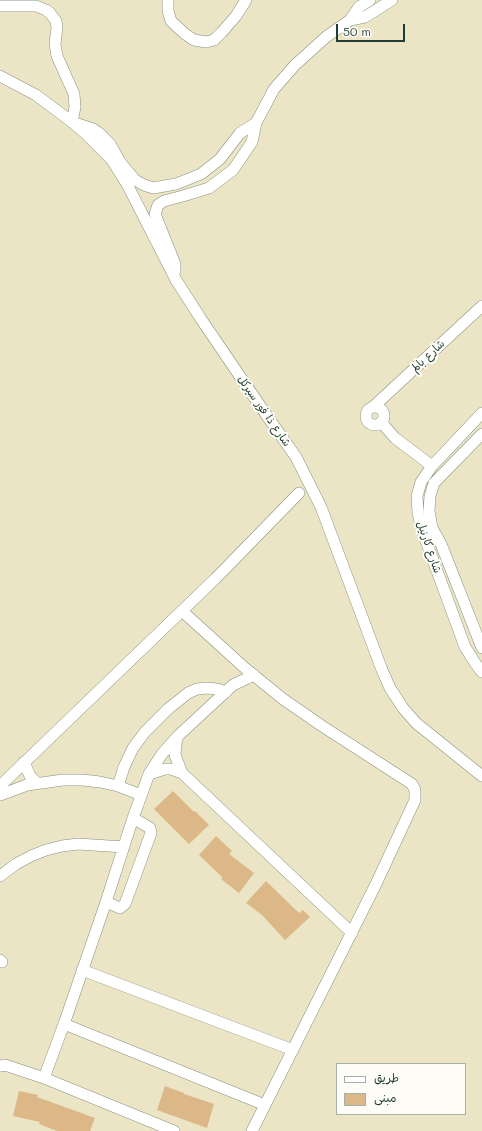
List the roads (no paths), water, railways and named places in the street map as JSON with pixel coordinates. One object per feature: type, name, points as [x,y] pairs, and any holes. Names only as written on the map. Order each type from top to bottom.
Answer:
[{"type":"street","points":[[168,0],[168,11],[171,21],[194,40],[206,42],[214,40],[222,32],[236,16],[246,0]]},
{"type":"street","points":[[176,280],[175,264],[155,214],[158,205],[164,201],[209,188],[233,170],[252,142],[256,122],[274,89],[295,65],[326,37],[350,20],[359,7],[370,0]]},
{"type":"street","points":[[350,20],[364,17],[392,0]]},
{"type":"street","points":[[0,6],[36,3],[54,17],[57,32],[55,44],[57,56],[74,94],[75,107],[72,122],[100,133],[110,144],[120,162],[135,180],[144,185],[153,188],[176,184],[201,174],[220,159],[240,133],[256,122]]},
{"type":"street","name":"شارع ذا فور سيركل","points":[[0,76],[36,95],[72,122],[112,160],[176,280],[226,357],[296,457],[320,507],[390,688],[403,708],[416,723],[482,776]]},
{"type":"street","points":[[220,159],[233,170]]},
{"type":"street","points":[[201,174],[209,188]]},
{"type":"street","name":"شارع بالم","points":[[432,466],[395,438],[382,422],[384,416],[382,410],[373,407],[482,306]]},
{"type":"street","name":"شارع كارنيل","points":[[480,420],[432,466],[421,482],[417,496],[418,513],[427,529],[465,647],[482,672]]},
{"type":"street","name":"شارع كارنيل","points":[[482,434],[434,483],[430,496],[427,529],[441,544],[482,648]]},
{"type":"street","points":[[0,786],[216,578],[299,493]]},
{"type":"street","points":[[182,611],[283,699],[412,784],[415,790],[415,800],[376,884],[252,1131]]},
{"type":"street","points":[[229,688],[239,662]]},
{"type":"street","points":[[44,1078],[64,1024],[149,774],[162,754],[179,735],[229,688],[254,675]]},
{"type":"street","points":[[118,786],[124,767],[133,748],[168,709],[188,693],[197,689],[229,688]]},
{"type":"street","points":[[179,735],[176,743],[176,755],[182,773],[352,933]]},
{"type":"street","points":[[24,762],[30,776],[37,783]]},
{"type":"street","points":[[149,774],[165,769],[182,773]]},
{"type":"street","points":[[0,795],[37,783],[63,780],[82,780],[118,786],[141,795]]},
{"type":"street","points":[[106,902],[120,908],[126,904],[151,833],[150,828],[133,818]]},
{"type":"street","points":[[0,876],[16,864],[31,856],[62,846],[84,844],[124,847]]},
{"type":"street","points":[[82,970],[293,1050]]},
{"type":"street","points":[[64,1024],[265,1105]]},
{"type":"street","points":[[0,1066],[44,1078],[174,1131]]}]
